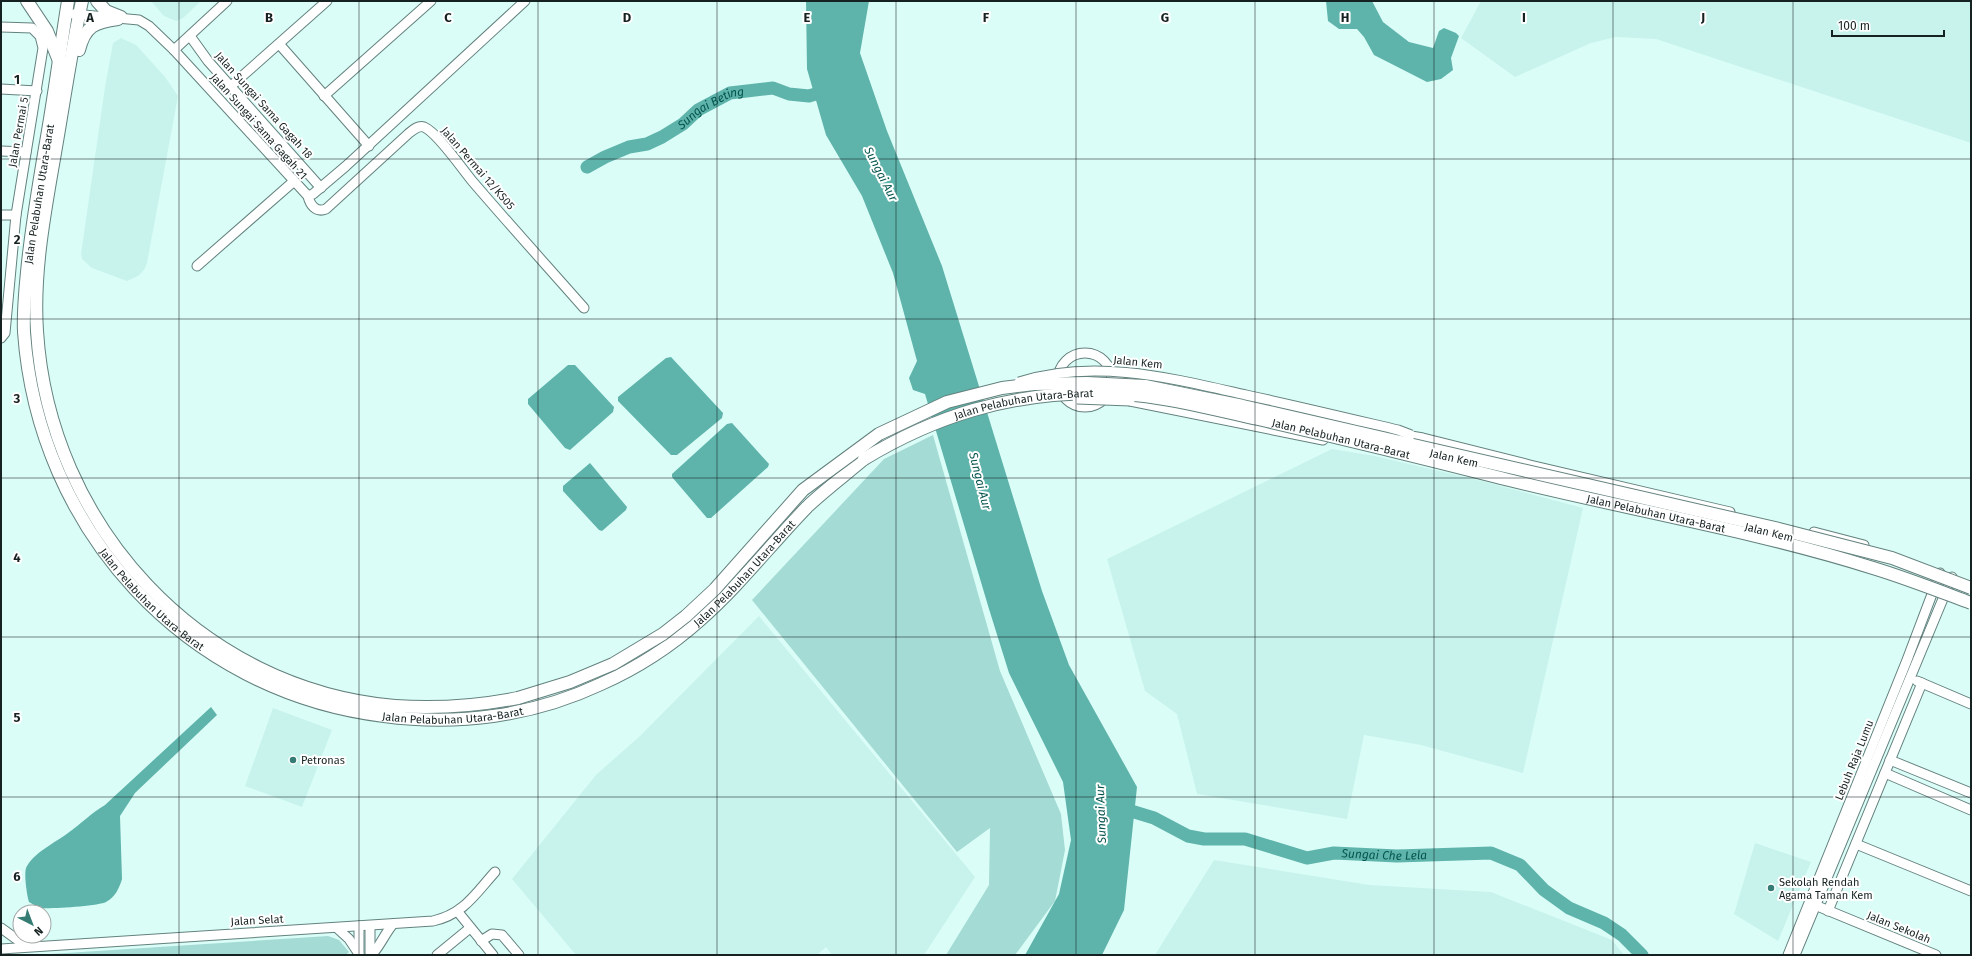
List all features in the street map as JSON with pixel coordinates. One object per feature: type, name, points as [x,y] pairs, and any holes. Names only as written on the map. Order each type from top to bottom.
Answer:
[{"type":"main road","points":[[27,1],[47,32],[60,64]]},
{"type":"main road","name":"Jalan Pelabuhan Utara-Barat","points":[[82,1],[41,242],[37,288],[36,330],[40,369],[53,427],[80,494],[94,518],[124,560],[157,596],[197,630],[251,663],[284,678],[345,697],[393,706],[452,707],[481,705],[518,698],[570,682],[613,664],[663,634],[686,616],[715,589],[803,490],[879,434],[947,402],[1002,388],[1034,384],[1123,384],[1145,386],[1243,406],[1779,529],[1892,558],[1971,588]]},
{"type":"main road","points":[[97,1],[106,11],[121,19]]},
{"type":"main road","name":"Jalan Pelabuhan Utara-Barat","points":[[67,7],[60,64],[31,227],[25,296],[24,330],[32,384],[42,427],[55,464],[95,540],[141,596],[181,633],[238,670],[266,685],[332,707],[411,720],[464,719],[491,717],[520,711],[576,695],[624,673],[665,648],[717,605],[807,507],[864,459],[912,434],[953,416],[1001,402],[1049,394],[1128,394],[1163,399],[1340,438],[1495,476],[1754,535],[1872,568],[1971,603]]},
{"type":"main road","points":[[65,98],[84,35],[96,23],[121,19]]},
{"type":"street","points":[[174,50],[227,1]]},
{"type":"street","points":[[231,86],[280,45],[327,1]]},
{"type":"street","points":[[324,96],[431,1]]},
{"type":"street","name":"Jalan Sungai Sama Gagah 21","points":[[67,7],[79,15],[139,20],[149,26],[174,50],[293,182],[308,196],[321,188],[368,146],[525,1]]},
{"type":"street","name":"Jalan Permai 5","points":[[1,27],[32,28],[40,36],[43,48],[5,279],[5,333],[1,338]]},
{"type":"street","name":"Jalan Sungai Sama Gagah 18","points":[[190,36],[231,86],[321,188]]},
{"type":"street","points":[[280,45],[368,146]]},
{"type":"street","points":[[1,89],[37,91]]},
{"type":"street","name":"Jalan Permai 12/KS05","points":[[308,196],[310,203],[314,208],[319,211],[326,210],[408,134],[418,127],[422,127],[433,133],[474,183],[584,308]]},
{"type":"street","points":[[1,151],[26,152]]},
{"type":"street","points":[[197,266],[293,182]]},
{"type":"street","points":[[1,215],[16,216]]},
{"type":"street","points":[[1076,354],[1092,354],[1105,362],[1112,377],[1108,395],[1102,402],[1085,408],[1068,403],[1058,388],[1057,380],[1059,371],[1069,358],[1076,354]]},
{"type":"street","name":"Jalan Kem","points":[[1002,388],[1050,373],[1094,371],[1134,372],[1310,409],[1398,430],[1411,435]]},
{"type":"street","name":"Jalan Kem","points":[[1112,377],[1152,382],[1354,426],[1411,435],[1530,465],[1835,536],[1892,554],[1952,577],[1971,581]]},
{"type":"street","name":"Jalan Kem","points":[[1108,395],[1174,404],[1320,436],[1348,444]]},
{"type":"street","name":"Jalan Kem","points":[[1001,402],[1088,399],[1130,402],[1348,444],[1820,556],[1882,573],[1971,606]]},
{"type":"street","name":"Lebuh Raja Lumu","points":[[1795,955],[1812,904],[1940,573]]},
{"type":"street","name":"Lebuh Raja Lumu","points":[[1788,955],[1812,904],[1911,678],[1952,577]]},
{"type":"street","points":[[1901,674],[1971,704]]},
{"type":"street","points":[[1828,911],[1922,683]]},
{"type":"street","points":[[1890,760],[1971,793]]},
{"type":"street","points":[[1884,773],[1971,810]]},
{"type":"street","points":[[1856,844],[1971,891]]},
{"type":"street","name":"Jalan Selat","points":[[1,948],[433,921],[446,918],[458,912],[495,872]]},
{"type":"street","name":"Jalan Sekolah","points":[[1812,904],[1936,955]]},
{"type":"street","points":[[458,912],[493,955]]},
{"type":"street","points":[[370,955],[375,952],[383,936],[393,924]]},
{"type":"street","points":[[359,926],[359,954]]},
{"type":"street","points":[[370,926],[370,955]]},
{"type":"street","points":[[1,928],[26,946]]},
{"type":"street","points":[[337,928],[349,939],[359,954]]},
{"type":"street","points":[[437,955],[470,928]]},
{"type":"street","points":[[481,942],[492,934],[502,935],[519,955]]},
{"type":"shaded area","points":[[151,1],[201,1],[183,18],[176,21],[164,16]]},
{"type":"shaded area","points":[[1481,1],[1971,1],[1971,143],[1656,39],[1616,37],[1591,43],[1515,77],[1461,38]]},
{"type":"shaded area","points":[[121,38],[136,45],[165,77],[178,96],[147,263],[144,270],[138,276],[127,281],[92,268],[82,259],[81,254],[105,87],[113,43]]},
{"type":"shaded area","points":[[933,435],[1000,671],[1061,814],[1065,850],[1055,901],[1015,955],[946,955],[989,885],[990,828],[957,852],[752,600],[884,459]]},
{"type":"shaded area","points":[[1332,449],[1375,456],[1486,482],[1583,508],[1523,773],[1421,745],[1364,735],[1347,819],[1197,794],[1177,714],[1145,691],[1107,559]]},
{"type":"shaded area","points":[[759,616],[975,877],[924,955],[832,955],[826,947],[817,955],[576,955],[512,879],[596,775],[640,736]]},
{"type":"shaded area","points":[[273,708],[332,730],[302,807],[245,786]]},
{"type":"shaded area","name":"Sekolah Rendah Agama Taman Kem","points":[[1755,843],[1811,862],[1778,941],[1734,914]]},
{"type":"shaded area","points":[[1214,860],[1369,885],[1491,892],[1612,940],[1624,955],[1155,955]]},
{"type":"shaded area","points":[[328,936],[339,940],[349,952],[346,955],[35,955]]},
{"type":"water","name":"Sungai Aur","points":[[806,1],[869,1],[860,53],[887,131],[942,266],[1042,591],[1069,665],[1137,787],[1124,910],[1102,955],[1025,955],[1059,894],[1071,840],[1063,782],[1009,673],[925,394],[913,390],[909,378],[917,361],[893,273],[862,196],[826,135],[807,69]]},
{"type":"water","points":[[1326,1],[1372,1],[1383,22],[1409,42],[1433,48],[1439,31],[1444,28],[1456,33],[1459,36],[1451,58],[1453,70],[1441,79],[1427,82],[1374,55],[1364,37],[1357,29],[1339,29],[1328,21]]},
{"type":"water","points":[[671,357],[723,413],[722,418],[677,455],[671,455],[618,401],[618,397],[666,358]]},
{"type":"water","points":[[568,365],[575,365],[614,407],[613,412],[570,450],[565,448],[528,404],[528,399]]},
{"type":"water","points":[[732,423],[769,464],[768,467],[711,518],[707,518],[672,477],[672,474],[727,424]]},
{"type":"water","points":[[590,463],[627,507],[626,510],[602,531],[599,530],[563,491],[563,486]]},
{"type":"water","points":[[211,707],[217,715],[135,793],[120,816],[122,879],[112,898],[102,903],[64,908],[52,908],[52,904],[32,904],[29,902],[25,878],[27,866],[40,852],[105,805]]},
{"type":"waterway","name":"Sungai Beting","points":[[587,167],[605,157],[629,147],[647,144],[662,137],[683,124],[698,110],[730,93],[773,88],[789,94],[809,96],[832,89]]},
{"type":"waterway","name":"Sungai Che Lela","points":[[1118,807],[1154,818],[1188,836],[1204,839],[1245,839],[1307,858],[1334,853],[1397,856],[1491,853],[1520,865],[1544,890],[1569,908],[1604,923],[1622,935],[1642,955]]},
{"type":"place","name":"Petronas","points":[[293,760]]},
{"type":"place","name":"Sekolah Rendah Agama Taman Kem","points":[[1771,888]]}]
